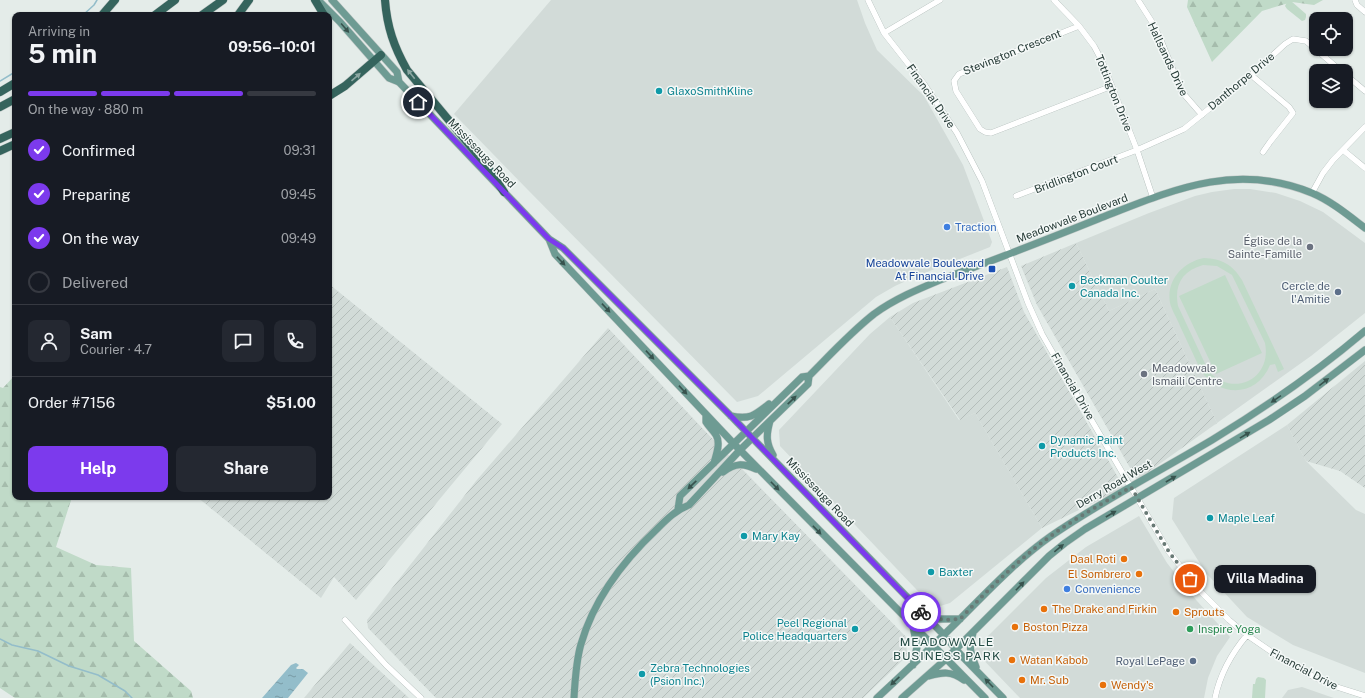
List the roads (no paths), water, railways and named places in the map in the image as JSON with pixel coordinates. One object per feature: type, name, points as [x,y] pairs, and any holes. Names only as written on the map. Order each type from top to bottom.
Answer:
[{"type":"highway","points":[[105,12],[115,0]]},
{"type":"highway","points":[[159,12],[175,0]]},
{"type":"highway","points":[[206,12],[223,0]]},
{"type":"highway","points":[[240,12],[249,0]]},
{"type":"highway","points":[[316,0],[322,12]]},
{"type":"highway","points":[[385,0],[388,28],[399,56],[407,70],[487,166],[504,192]]},
{"type":"highway","points":[[332,94],[345,86],[381,55]]},
{"type":"highway","points":[[0,92],[12,85]]},
{"type":"highway","points":[[0,107],[12,101]]},
{"type":"highway","points":[[0,139],[12,133]]},
{"type":"highway","points":[[0,151],[12,145]]},
{"type":"main road","name":"Mississauga Road","points":[[316,0],[329,12]]},
{"type":"main road","name":"Mississauga Road","points":[[332,0],[397,72],[399,82]]},
{"type":"main road","name":"Mississauga Road","points":[[332,15],[389,78],[399,82],[549,239],[563,248],[731,416],[944,635],[1003,698]]},
{"type":"main road","name":"Meadowvale Boulevard","points":[[574,698],[580,644],[604,592],[620,568],[647,538],[678,509],[688,505],[740,450],[749,435],[776,403],[802,377],[809,376],[852,333],[879,311],[910,293],[1153,198],[1201,183],[1232,179],[1272,182],[1299,188],[1336,206],[1365,228]]},
{"type":"main road","name":"Mississauga Road","points":[[549,239],[555,254],[706,415],[985,698]]},
{"type":"main road","name":"Derry Road West","points":[[877,698],[933,646],[982,596],[1025,556],[1049,537],[1078,518],[1213,439],[1261,409],[1308,377],[1365,331]]},
{"type":"main road","points":[[902,698],[946,659],[1049,556],[1065,543],[1085,529],[1138,499],[1269,420],[1305,396],[1365,350]]},
{"type":"main road","name":"Meadowvale Boulevard","points":[[678,509],[680,496],[734,444],[770,421],[808,384],[809,376]]},
{"type":"main road","points":[[731,416],[742,418],[749,417],[758,413],[768,404],[776,403]]},
{"type":"main road","points":[[706,415],[706,422],[718,439],[714,464]]},
{"type":"main road","points":[[770,421],[766,439],[774,460]]},
{"type":"main road","points":[[716,475],[721,474],[729,468],[737,465],[747,465],[760,470]]},
{"type":"main road","points":[[923,614],[939,619],[960,619]]},
{"type":"main road","points":[[913,626],[917,647],[913,665]]},
{"type":"main road","points":[[973,633],[970,642],[970,651],[978,671]]},
{"type":"main road","points":[[926,676],[949,672],[960,677],[974,687]]},
{"type":"street","name":"Financial Drive","points":[[868,0],[884,33],[924,84],[957,133],[982,181],[1028,303],[1042,334],[1169,552],[1200,591],[1229,620],[1247,635],[1288,663],[1318,679],[1365,696]]},
{"type":"street","points":[[884,33],[932,2],[940,0]]},
{"type":"street","name":"Tottington Drive","points":[[1054,0],[1079,26],[1096,50],[1137,150],[1153,198]]},
{"type":"street","name":"Hallsands Drive","points":[[1138,0],[1160,38],[1182,92],[1202,115]]},
{"type":"street","points":[[1355,0],[1357,5],[1365,12]]},
{"type":"street","name":"Stevington Crescent","points":[[1079,26],[959,74],[954,81],[956,91],[980,129],[991,133],[1112,86]]},
{"type":"street","name":"Danthorpe Drive","points":[[1137,150],[1184,129],[1251,75],[1285,44],[1293,39],[1306,41],[1333,64]]},
{"type":"street","points":[[1251,75],[1289,107],[1293,113],[1263,152]]},
{"type":"street","points":[[1353,81],[1365,91]]},
{"type":"street","points":[[1312,193],[1323,173],[1333,160],[1365,127]]},
{"type":"street","name":"Bridlington Court","points":[[1016,196],[1137,150]]},
{"type":"street","points":[[1343,150],[1365,168]]},
{"type":"street","points":[[345,620],[386,665],[421,698]]},
{"type":"street","points":[[1215,698],[1217,686],[1223,670],[1235,650],[1247,635]]},
{"type":"water","points":[[296,663],[299,665],[296,668],[297,669],[303,669],[308,673],[288,698],[262,698],[291,665]]},
{"type":"waterway","points":[[86,12],[97,0]]},
{"type":"waterway","points":[[0,81],[12,74]]},
{"type":"waterway","points":[[0,639],[12,645],[38,651],[69,666],[98,675],[125,691],[132,698]]},
{"type":"place","name":"GlaxoSmithKline","points":[[659,91]]},
{"type":"place","name":"Traction","points":[[947,227]]},
{"type":"place","name":"Église de la Sainte-Famille","points":[[1310,247]]},
{"type":"place","name":"Meadowvale Boulevard At Financial Drive","points":[[992,269]]},
{"type":"place","name":"Beckman Coulter Canada Inc.","points":[[1072,286]]},
{"type":"place","name":"Cercle de l'Amitie","points":[[1338,292]]},
{"type":"place","name":"Meadowvale Ismaili Centre","points":[[1144,374]]},
{"type":"place","name":"Dynamic Paint Products Inc.","points":[[1042,446]]},
{"type":"place","name":"Maple Leaf","points":[[1210,518]]},
{"type":"place","name":"Mary Kay","points":[[744,536]]},
{"type":"place","name":"Daal Roti","points":[[1124,559]]},
{"type":"place","name":"Baxter","points":[[931,572]]},
{"type":"place","name":"El Sombrero","points":[[1139,574]]},
{"type":"place","name":"Villa Madina","points":[[1190,579]]},
{"type":"place","name":"Convenience","points":[[1067,589]]},
{"type":"place","name":"The Drake and Firkin","points":[[1044,609]]},
{"type":"place","name":"Sprouts","points":[[1176,612]]},
{"type":"place","name":"Boston Pizza","points":[[1015,627]]},
{"type":"place","name":"Peel Regional Police Headquarters","points":[[855,629]]},
{"type":"place","name":"Inspire Yoga","points":[[1190,629]]},
{"type":"place","name":"Watan Kabob","points":[[1012,660]]},
{"type":"place","name":"Royal LePage","points":[[1193,661]]},
{"type":"place","name":"Zebra Technologies (Psion Inc.)","points":[[642,674]]},
{"type":"place","name":"Mr. Sub","points":[[1022,680]]},
{"type":"place","name":"Wendy's","points":[[1103,685]]},
{"type":"district","name":"MEADOWVALE BUSINESS PARK","points":[[947,649]]}]
